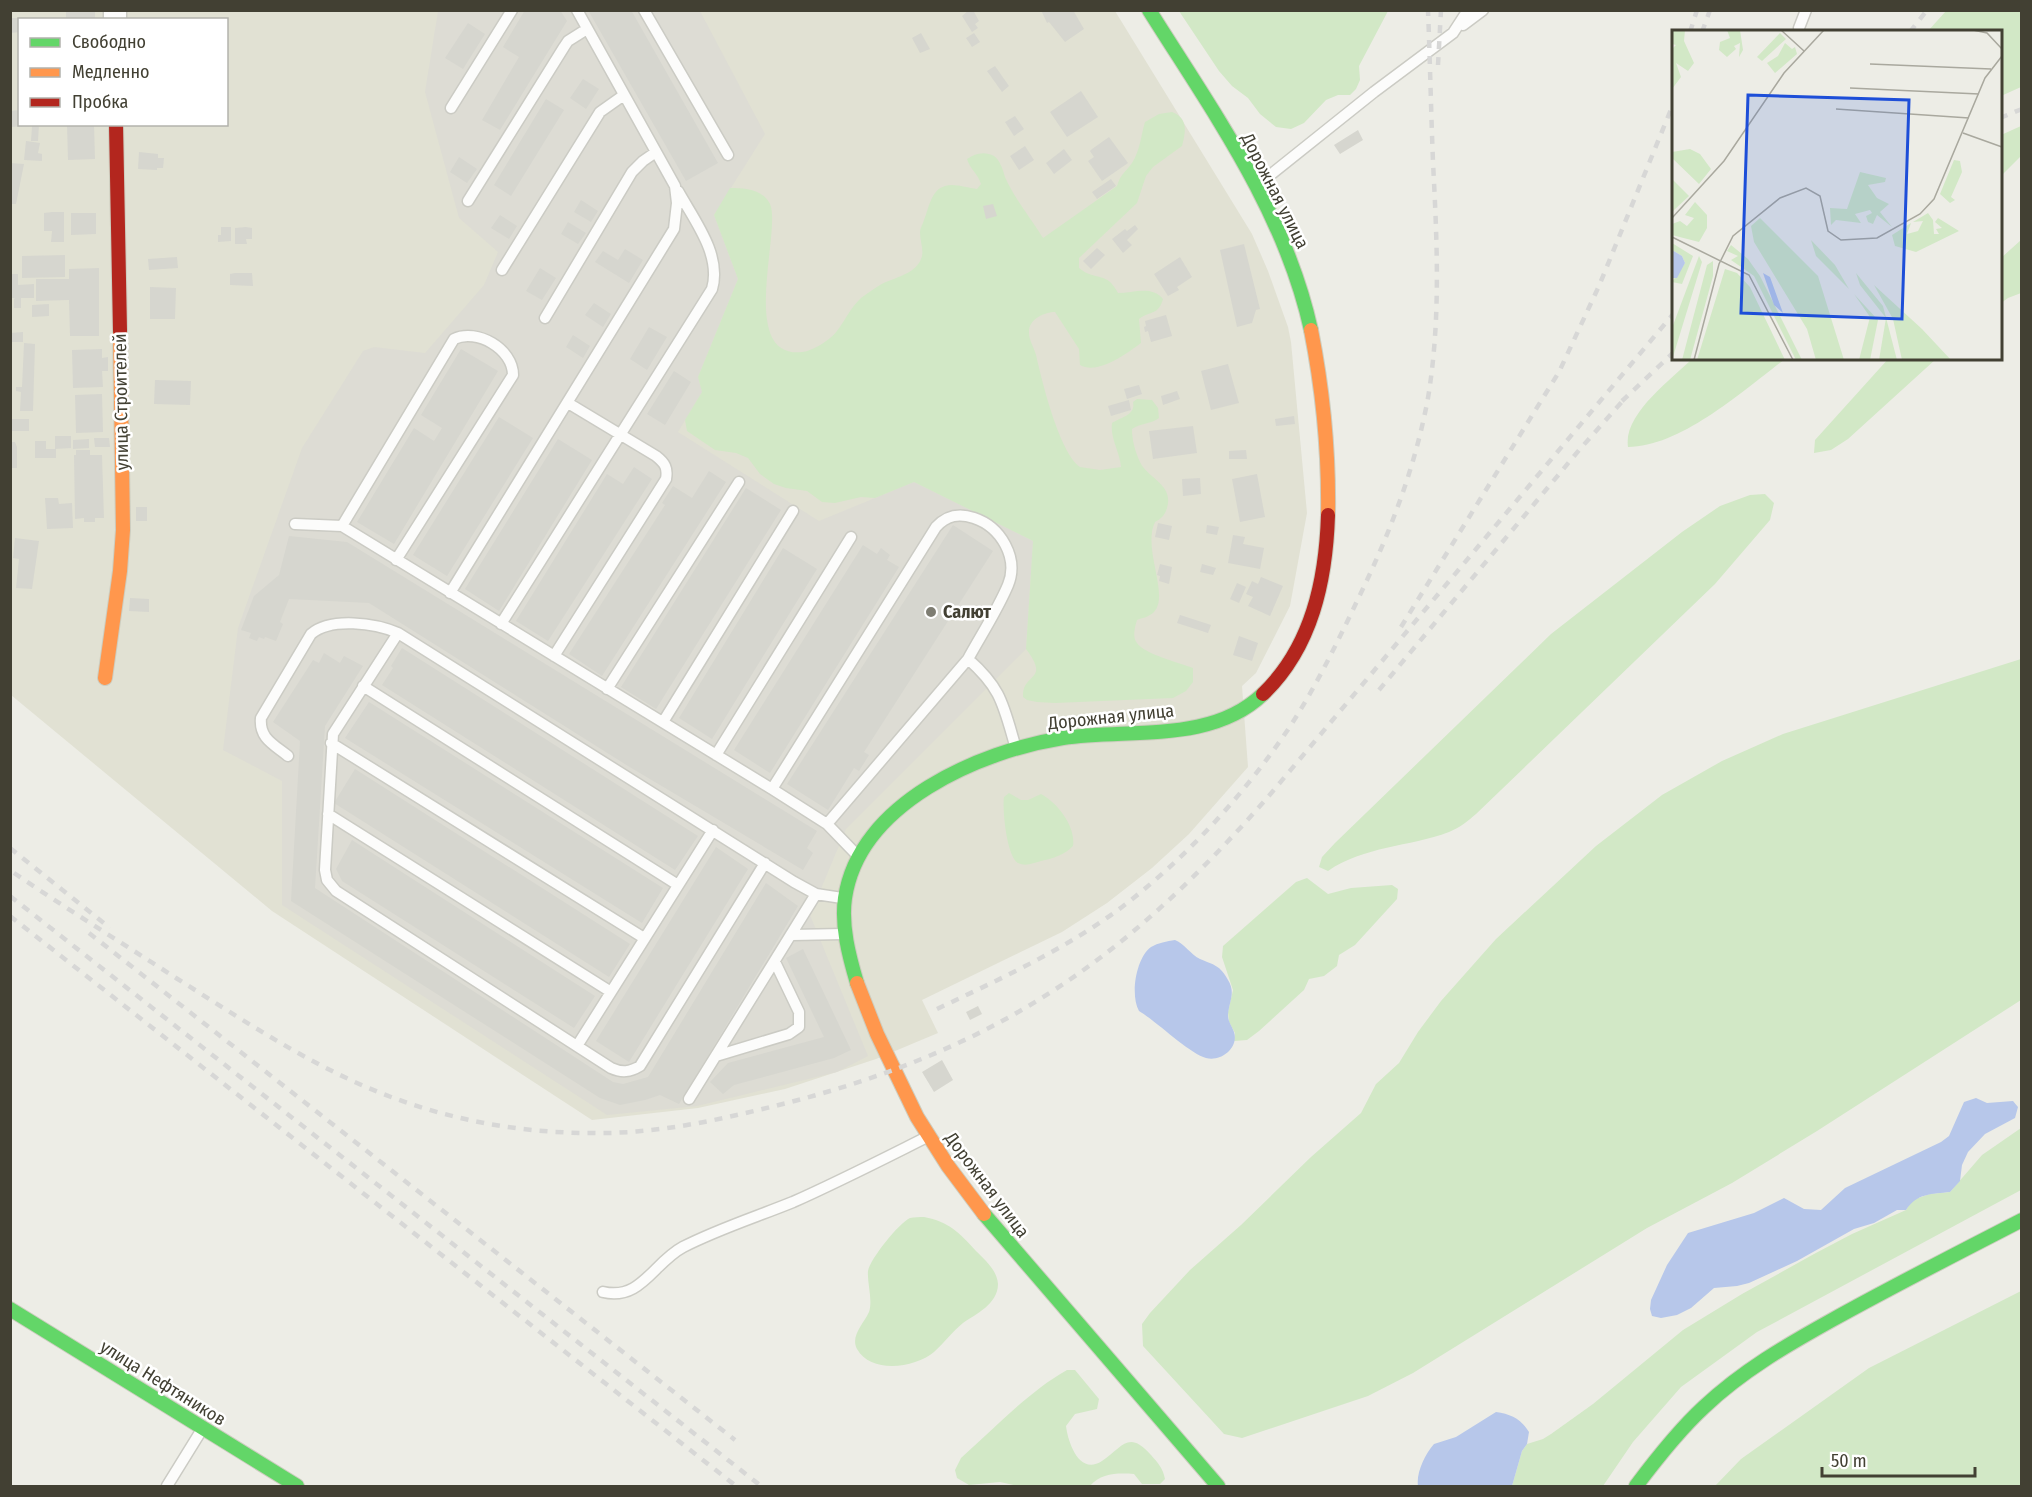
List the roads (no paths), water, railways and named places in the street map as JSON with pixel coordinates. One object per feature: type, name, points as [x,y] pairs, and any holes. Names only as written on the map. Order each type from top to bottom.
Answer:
[{"type":"street","name":"Дорожная улица","points":[[1149,10],[1257,186],[1289,254],[1312,331],[1323,414],[1328,483],[1326,554],[1318,594],[1302,641],[1287,666],[1254,703],[1237,714],[1219,721],[1172,729],[1068,737],[1016,748],[977,763],[915,797],[881,826],[859,857],[848,884],[845,899],[847,934],[854,970],[875,1030],[927,1136],[990,1222],[1218,1486]]},
{"type":"street","name":"улица Строителей","points":[[105,678],[120,571],[123,530],[117,126]]},
{"type":"street","points":[[1636,1486],[1678,1434],[1704,1407],[1740,1377],[1786,1346],[1864,1301],[2022,1220]]},
{"type":"street","name":"улица Нефтяников","points":[[10,1310],[297,1486]]},
{"type":"lane","points":[[451,108],[512,10]]},
{"type":"lane","points":[[501,624],[712,289],[715,280],[713,259],[709,249],[577,10]]},
{"type":"lane","points":[[644,10],[728,155]]},
{"type":"lane","points":[[1453,33],[1468,10]]},
{"type":"lane","points":[[1257,186],[1374,92],[1483,10]]},
{"type":"lane","points":[[1798,28],[1806,10]]},
{"type":"lane","points":[[468,201],[568,41],[587,29]]},
{"type":"lane","points":[[502,270],[600,112],[624,95]]},
{"type":"lane","points":[[545,318],[632,172],[656,152]]},
{"type":"lane","points":[[450,593],[674,229],[677,203],[675,186]]},
{"type":"lane","points":[[342,526],[454,339],[463,335],[471,335],[505,353],[513,367],[513,375],[396,560]]},
{"type":"lane","points":[[554,656],[666,479],[666,466],[662,461],[568,403]]},
{"type":"lane","points":[[607,689],[739,482]]},
{"type":"lane","points":[[663,723],[793,511]]},
{"type":"lane","points":[[772,789],[936,526],[952,516],[977,519],[1001,536],[1008,551],[1011,568],[1008,584],[968,659],[827,824]]},
{"type":"lane","points":[[295,524],[342,526],[827,824],[859,857]]},
{"type":"lane","points":[[716,755],[851,537]]},
{"type":"lane","points":[[288,756],[263,735],[260,728],[261,718],[311,634],[320,626],[331,624],[369,624],[387,628],[816,894],[845,899]]},
{"type":"lane","points":[[398,633],[336,727],[332,743],[325,870],[327,880],[336,891],[578,1046],[619,1071],[634,1070],[640,1066],[765,863]]},
{"type":"lane","points":[[968,659],[986,675],[1001,699],[1016,748]]},
{"type":"lane","points":[[363,686],[678,885]]},
{"type":"lane","points":[[332,743],[645,938]]},
{"type":"lane","points":[[328,814],[611,992]]},
{"type":"lane","points":[[578,1046],[712,830]]},
{"type":"lane","points":[[689,1099],[816,894]]},
{"type":"lane","points":[[792,935],[847,934]]},
{"type":"lane","points":[[716,1056],[796,1032],[799,1027],[799,1012],[775,962]]},
{"type":"lane","points":[[603,1292],[623,1294],[632,1290],[679,1249],[834,1184],[927,1136]]},
{"type":"lane","points":[[167,1486],[203,1428]]},
{"type":"water","points":[[1175,940],[1196,957],[1219,968],[1230,985],[1232,993],[1228,1017],[1235,1038],[1231,1048],[1223,1056],[1212,1059],[1199,1055],[1139,1011],[1136,1004],[1136,977],[1146,952],[1157,944]]},
{"type":"water","points":[[1976,1098],[1987,1103],[2013,1101],[2018,1107],[2015,1118],[1985,1134],[1968,1152],[1962,1165],[1960,1181],[1950,1192],[1920,1197],[1906,1210],[1897,1210],[1874,1223],[1854,1229],[1797,1261],[1749,1283],[1714,1288],[1691,1308],[1677,1315],[1661,1318],[1652,1316],[1651,1300],[1667,1265],[1688,1233],[1754,1213],[1784,1198],[1804,1209],[1821,1210],[1845,1188],[1941,1142],[1949,1136],[1964,1102]]},
{"type":"water","points":[[1496,1412],[1515,1418],[1529,1432],[1512,1486],[1418,1486],[1418,1475],[1422,1464],[1434,1444],[1456,1437]]},
{"type":"railway","points":[[937,1009],[1032,962],[1078,936],[1101,922],[1146,888],[1212,825],[1270,756],[1307,699],[1325,666],[1381,549],[1400,500],[1416,450],[1428,398],[1435,339],[1437,251],[1428,10]]},
{"type":"railway","points":[[1438,65],[1441,10]]},
{"type":"railway","points":[[1691,30],[1697,10]]},
{"type":"railway","points":[[1703,30],[1710,10]]},
{"type":"railway","points":[[1912,30],[1927,10]]},
{"type":"railway","points":[[1401,627],[1559,372],[1599,286],[1672,107]]},
{"type":"railway","points":[[2002,117],[2022,109]]},
{"type":"railway","points":[[14,873],[260,1031],[317,1064],[377,1092],[453,1116],[521,1129],[568,1133],[632,1132],[734,1116],[831,1091],[870,1078],[907,1065],[981,1032],[1051,992],[1111,950],[1193,877],[1268,797],[1672,315]]},
{"type":"railway","points":[[1622,401],[1672,354]]},
{"type":"railway","points":[[1379,690],[1627,396]]},
{"type":"railway","points":[[10,848],[110,928]]},
{"type":"railway","points":[[10,896],[761,1486]]},
{"type":"railway","points":[[10,916],[736,1486]]},
{"type":"railway","points":[[89,933],[735,1440]]},
{"type":"place","name":"Салют","points":[[931,612]]}]
